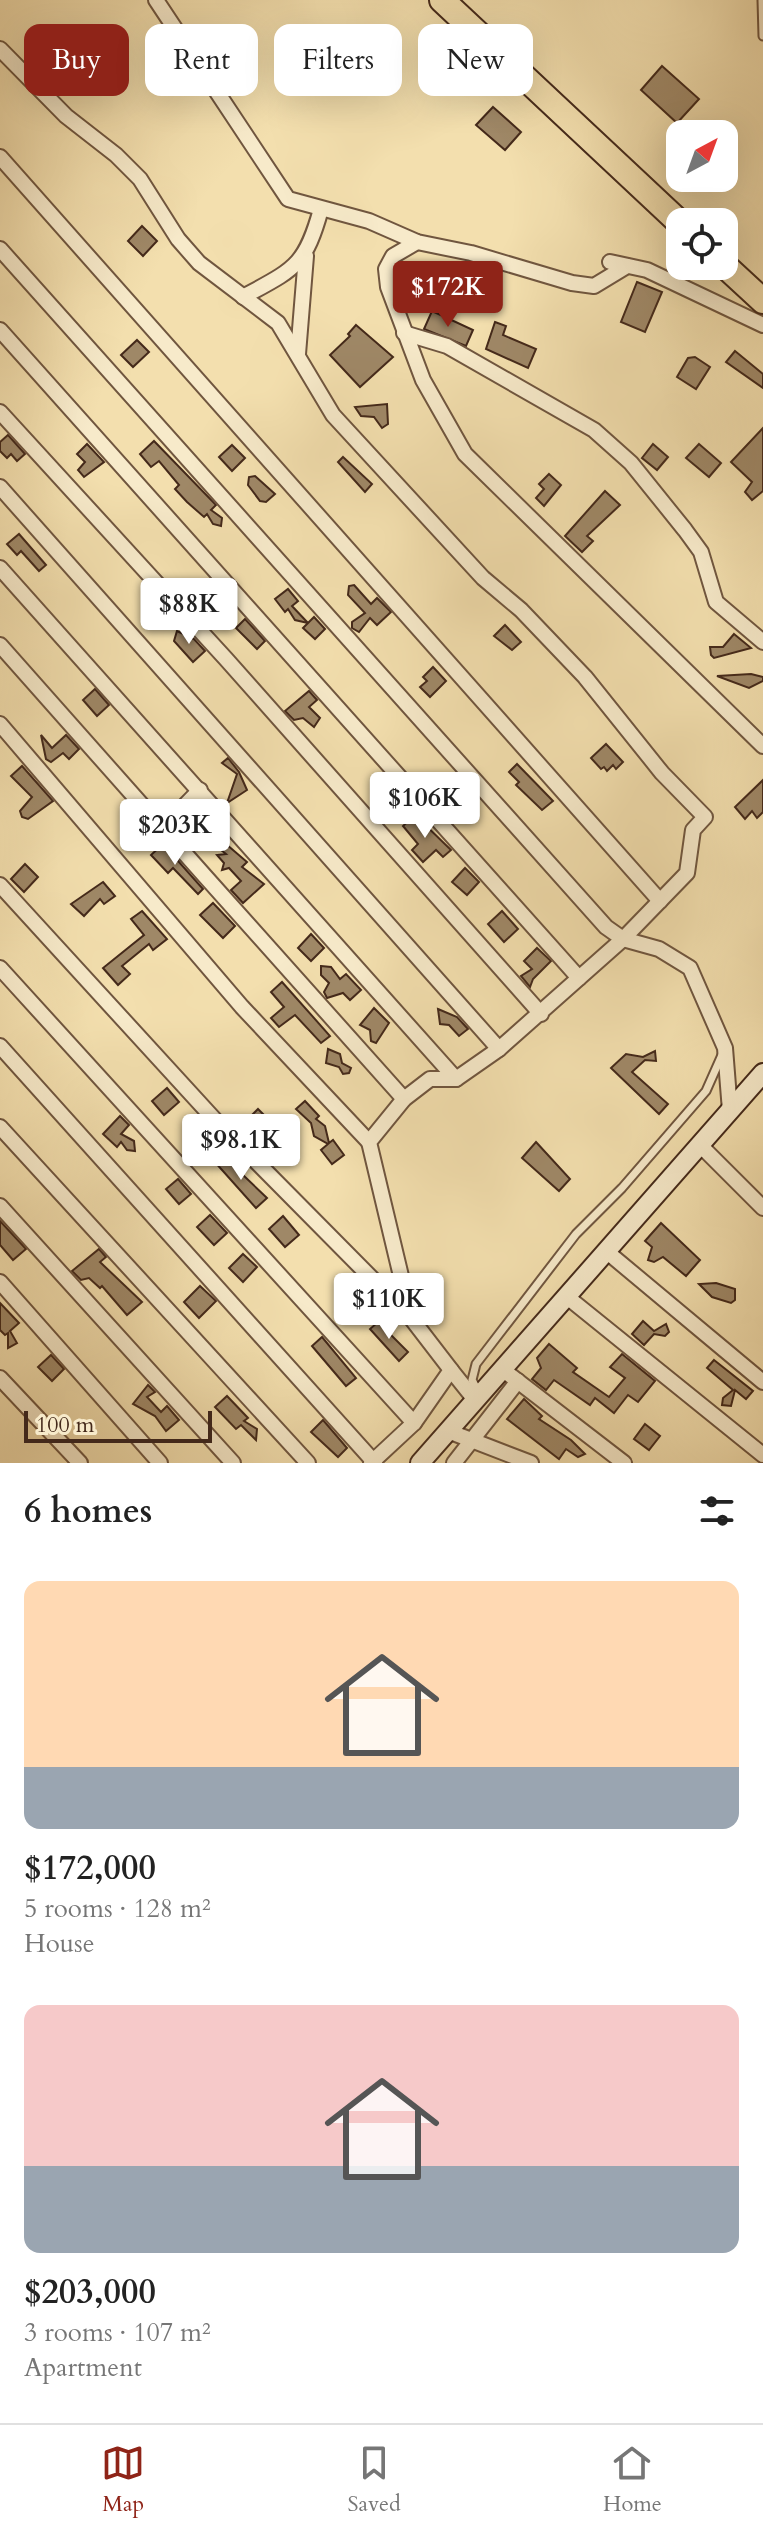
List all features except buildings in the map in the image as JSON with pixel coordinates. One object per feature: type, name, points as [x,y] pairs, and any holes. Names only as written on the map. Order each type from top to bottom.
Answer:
[{"type":"highway","points":[[442,0],[666,210]]},
{"type":"highway","points":[[738,278],[763,301]]},
{"type":"main road","points":[[420,1463],[763,1073]]},
{"type":"street","points":[[156,0],[288,199],[369,221],[417,242],[594,286],[627,266]]},
{"type":"street","points":[[0,49],[66,116],[116,155],[140,179],[178,239],[199,263],[278,323],[298,354],[310,382],[333,415],[483,578],[521,610],[575,667],[662,773],[705,817],[693,830],[687,873],[623,939],[499,1049],[456,1079],[430,1079],[404,1099],[369,1142]]},
{"type":"street","points":[[0,157],[660,901]]},
{"type":"street","points":[[298,354],[306,256],[321,209]]},
{"type":"street","points":[[417,242],[401,248],[386,269],[404,333],[423,380],[465,454],[763,745]]},
{"type":"street","points":[[0,249],[606,927],[623,939],[659,949],[690,968],[725,1048],[730,1111]]},
{"type":"street","points":[[243,297],[292,270],[306,256]]},
{"type":"street","points":[[610,262],[647,270],[763,325]]},
{"type":"street","points":[[0,330],[579,978]]},
{"type":"street","points":[[404,333],[447,346],[594,430],[631,463],[701,552],[716,602],[763,642]]},
{"type":"street","points":[[0,412],[226,659],[541,1014]]},
{"type":"street","points":[[0,487],[499,1049]]},
{"type":"street","points":[[0,568],[456,1079]]},
{"type":"street","points":[[0,645],[162,829],[180,845],[353,1046],[404,1099]]},
{"type":"street","points":[[0,724],[242,1007],[369,1142],[411,1318]]},
{"type":"street","points":[[162,829],[200,790]]},
{"type":"street","points":[[180,845],[216,808]]},
{"type":"street","points":[[0,885],[215,1120],[411,1318],[451,1370],[478,1397]]},
{"type":"street","points":[[0,968],[414,1423]]},
{"type":"street","points":[[0,1046],[373,1462],[414,1423],[451,1370]]},
{"type":"street","points":[[0,1127],[308,1463]]},
{"type":"street","points":[[700,1145],[763,1208]]},
{"type":"street","points":[[0,1206],[233,1463]]},
{"type":"street","points":[[606,1251],[763,1382]]},
{"type":"street","points":[[0,1282],[160,1463]]},
{"type":"street","points":[[566,1296],[763,1455]]},
{"type":"street","points":[[502,1369],[624,1463]]},
{"type":"street","points":[[0,1378],[80,1463]]},
{"type":"street","points":[[454,1463],[469,1439],[518,1381]]},
{"type":"street","points":[[448,1431],[531,1463]]},
{"type":"lane","points":[[762,0],[763,36]]},
{"type":"lane","points":[[478,1397],[472,1380],[476,1364],[576,1234],[622,1188],[706,1091],[725,1048]]}]
